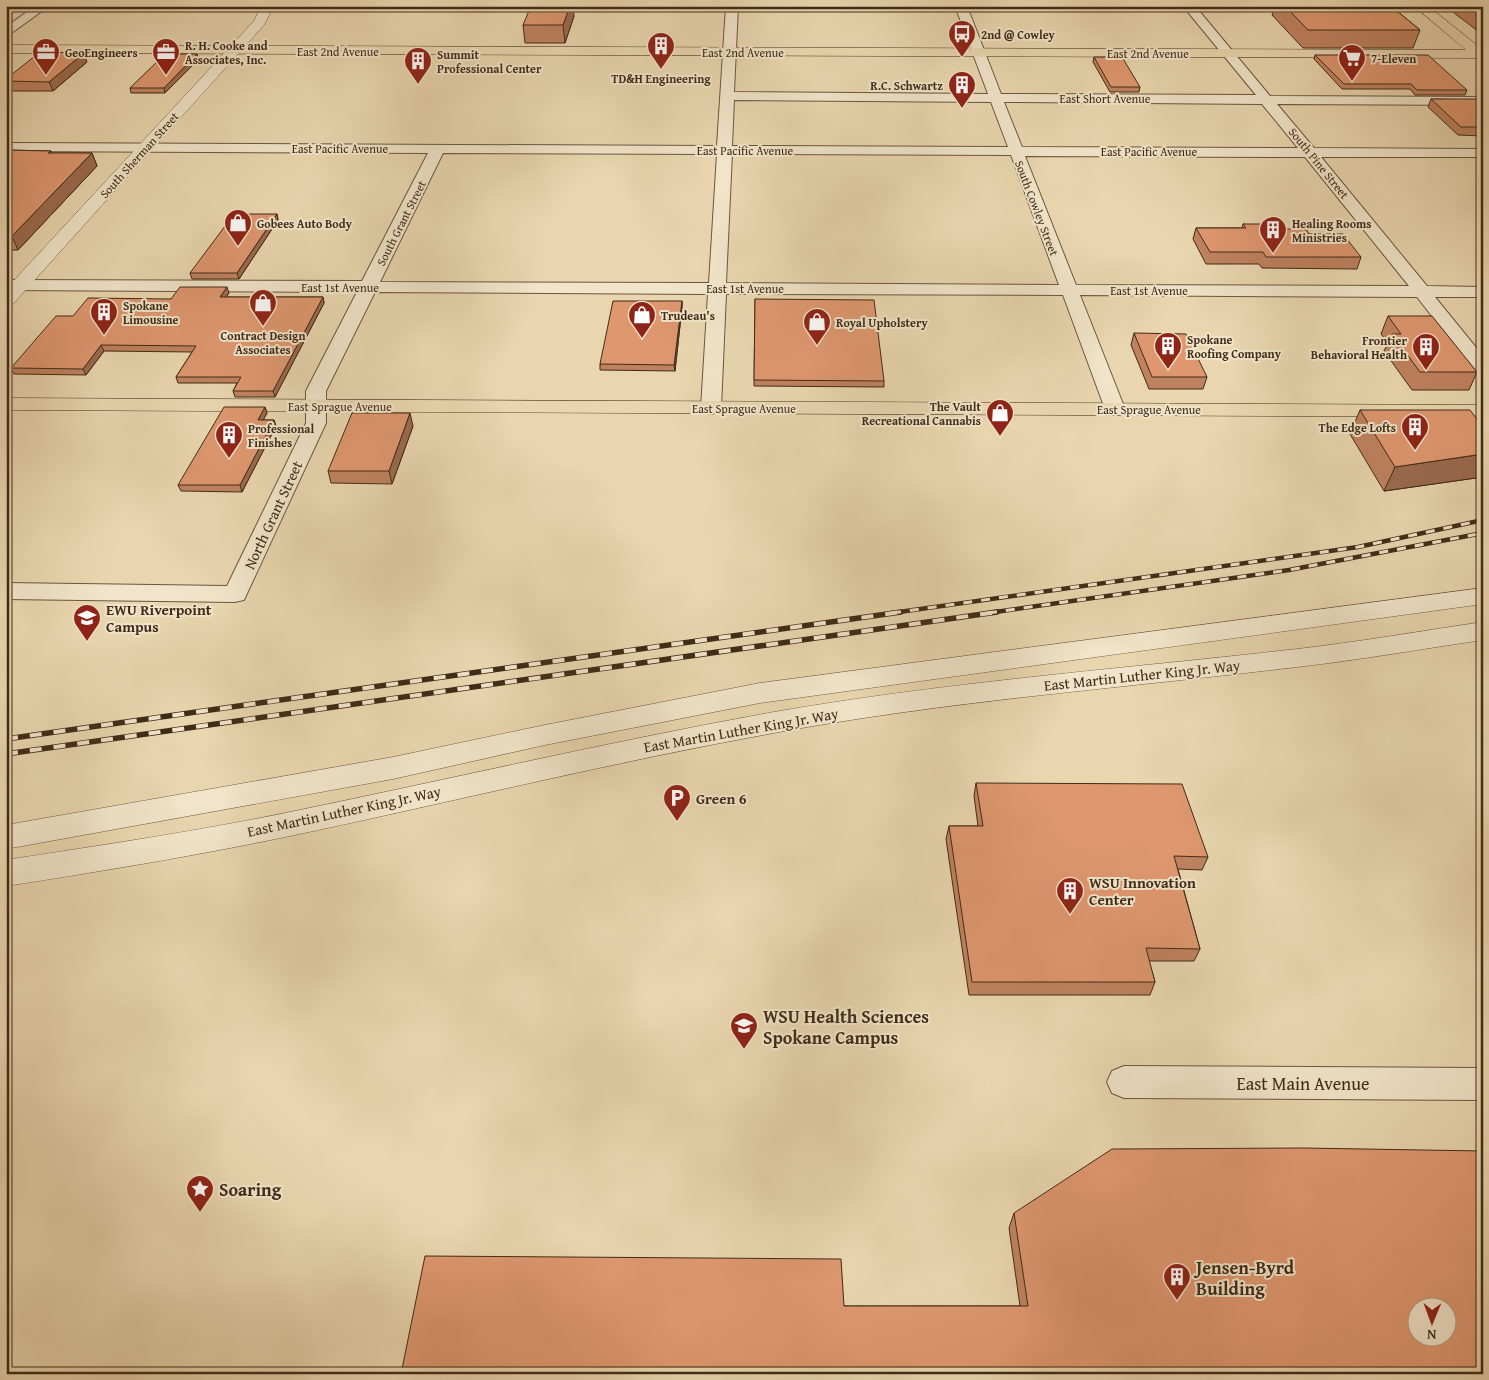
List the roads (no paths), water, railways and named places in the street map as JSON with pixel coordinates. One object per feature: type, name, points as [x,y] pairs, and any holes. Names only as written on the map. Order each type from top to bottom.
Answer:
[{"type":"main road","points":[[1420,6],[1481,55]]},
{"type":"main road","name":"East 2nd Avenue","points":[[6,49],[1481,55]]},
{"type":"main road","name":"East Sprague Avenue","points":[[6,404],[1483,411]]},
{"type":"street","points":[[6,33],[43,6]]},
{"type":"street","name":"South Sherman Street","points":[[6,300],[13,286],[260,22],[265,11],[264,6]]},
{"type":"street","points":[[711,408],[732,6]]},
{"type":"street","name":"South Cowley Street","points":[[961,6],[1115,409]]},
{"type":"street","name":"South Pine Street","points":[[1189,6],[1310,152],[1483,369]]},
{"type":"street","name":"East Short Avenue","points":[[727,96],[1483,100]]},
{"type":"street","name":"East Pacific Avenue","points":[[6,147],[1483,153]]},
{"type":"street","name":"South Grant Street","points":[[316,406],[316,391],[438,148]]},
{"type":"street","name":"East 1st Avenue","points":[[13,286],[1483,292]]},
{"type":"street","name":"North Grant Street","points":[[235,594],[316,423],[316,406]]},
{"type":"street","points":[[6,591],[235,594]]},
{"type":"street","name":"East Martin Luther King Jr. Way","points":[[6,837],[384,770],[545,735],[760,693],[1477,603]]},
{"type":"street","name":"East Martin Luther King Jr. Way","points":[[6,873],[167,848],[294,824],[586,758],[786,721],[930,699],[1136,674],[1299,658],[1483,631]]},
{"type":"street","name":"East Main Avenue","points":[[1124,1082],[1483,1084]]},
{"type":"railway","points":[[892,613],[1358,547],[1483,520]]},
{"type":"railway","points":[[988,613],[1289,570],[1483,533]]},
{"type":"railway","points":[[6,739],[901,612]]},
{"type":"railway","points":[[6,754],[997,612]]},
{"type":"place","name":"2nd @ Cowley","points":[[962,58]]},
{"type":"place","name":"TD&H Engineering","points":[[661,70]]},
{"type":"place","name":"GeoEngineers","points":[[46,76]]},
{"type":"place","name":"R. H. Cooke and Associates, Inc.","points":[[166,76]]},
{"type":"place","name":"7-Eleven","points":[[1352,82]]},
{"type":"place","name":"Summit Professional Center","points":[[418,85]]},
{"type":"place","name":"R.C. Schwartz","points":[[962,109]]},
{"type":"place","name":"Gobees Auto Body","points":[[238,247]]},
{"type":"place","name":"Healing Rooms Ministries","points":[[1273,254]]},
{"type":"place","name":"Contract Design Associates","points":[[263,327]]},
{"type":"place","name":"Spokane Limousine","points":[[104,336]]},
{"type":"place","name":"Trudeau's","points":[[642,339]]},
{"type":"place","name":"Royal Upholstery","points":[[817,346]]},
{"type":"place","name":"Spokane Roofing Company","points":[[1168,370]]},
{"type":"place","name":"Frontier Behavioral Health","points":[[1426,371]]},
{"type":"place","name":"The Vault Recreational Cannabis","points":[[1000,437]]},
{"type":"place","name":"The Edge Lofts","points":[[1415,451]]},
{"type":"place","name":"Professional Finishes","points":[[229,459]]},
{"type":"place","name":"EWU Riverpoint Campus","points":[[87,642]]},
{"type":"place","name":"Green 6","points":[[677,822]]},
{"type":"place","name":"WSU Innovation Center","points":[[1070,915]]},
{"type":"place","name":"WSU Health Sciences Spokane Campus","points":[[744,1050]]},
{"type":"place","name":"Soaring","points":[[200,1213]]},
{"type":"place","name":"Jensen-Byrd Building","points":[[1177,1301]]}]
